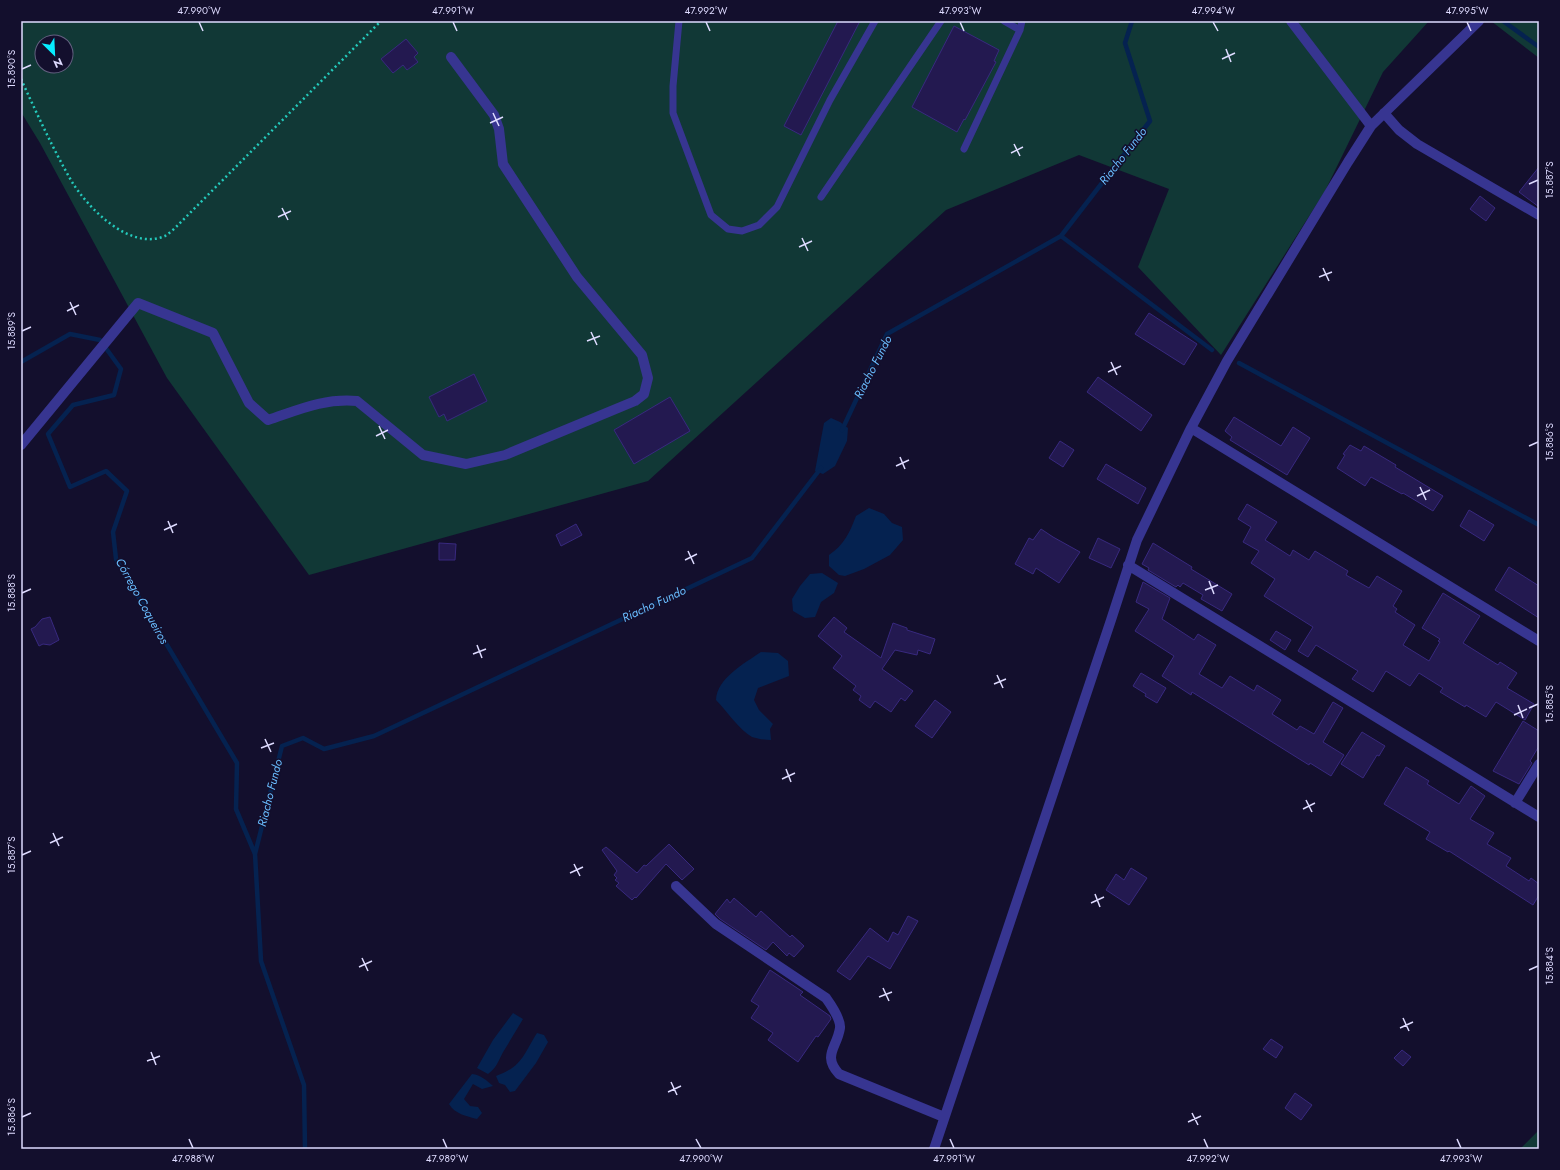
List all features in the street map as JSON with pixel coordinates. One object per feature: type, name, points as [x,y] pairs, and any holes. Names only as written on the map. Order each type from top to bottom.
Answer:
[{"type":"street","points":[[1291,21],[1371,126]]},
{"type":"street","points":[[934,1149],[1111,620],[1128,565],[1137,540],[1191,428],[1227,361],[1371,126],[1479,21]]},
{"type":"street","points":[[21,445],[138,303],[213,333],[249,403],[268,420],[320,403],[343,400],[357,401],[423,455],[466,464],[506,455],[635,401],[644,394],[648,378],[642,355],[577,277],[503,164],[498,129],[494,115],[451,57]]},
{"type":"street","points":[[1384,113],[1399,130],[1418,144],[1539,215]]},
{"type":"street","points":[[1191,428],[1539,640]]},
{"type":"street","points":[[1128,565],[1539,817]]},
{"type":"street","points":[[1515,803],[1539,764]]},
{"type":"street","points":[[676,886],[716,924],[826,998],[835,1010],[840,1027],[831,1056],[832,1067],[839,1074],[944,1117]]},
{"type":"lane","points":[[679,21],[673,86],[673,113],[711,216],[728,229],[742,231],[759,225],[777,207],[830,100],[875,21]]},
{"type":"lane","points":[[821,197],[941,21]]},
{"type":"lane","points":[[1004,21],[1020,30]]},
{"type":"lane","points":[[964,149],[1020,30],[1022,21]]},
{"type":"path","points":[[21,79],[42,126],[73,183],[93,208],[113,226],[130,236],[144,239],[157,238],[167,235],[179,224],[381,21]]},
{"type":"green space","points":[[21,21],[1429,21],[1383,72],[1325,191],[1221,355],[1138,267],[1169,189],[1079,155],[946,210],[648,481],[309,575],[167,378],[40,143],[21,112]]},
{"type":"green space","points":[[1491,21],[1539,21],[1539,58]]},
{"type":"green space","points":[[1539,1130],[1539,1149],[1520,1149]]},
{"type":"water","points":[[831,418],[848,428],[847,441],[835,466],[823,474],[815,471],[824,423]]},
{"type":"water","points":[[869,508],[884,514],[892,523],[902,527],[903,540],[890,555],[864,569],[845,576],[839,575],[829,566],[829,555],[839,547],[846,538],[856,516]]},
{"type":"water","points":[[822,573],[838,583],[834,593],[821,602],[815,617],[805,618],[793,611],[792,599],[810,574]]},
{"type":"water","points":[[761,652],[778,653],[788,661],[789,676],[758,688],[754,700],[759,710],[773,724],[770,729],[771,740],[754,738],[747,734],[716,700],[721,685],[726,678],[740,666]]},
{"type":"water","points":[[513,1013],[523,1019],[496,1065],[488,1074],[477,1068],[493,1040]]},
{"type":"water","points":[[537,1033],[544,1035],[548,1042],[536,1063],[515,1091],[510,1092],[505,1085],[499,1083],[496,1076],[517,1064],[525,1054]]},
{"type":"water","points":[[472,1074],[481,1077],[493,1086],[482,1089],[473,1084],[464,1099],[470,1106],[478,1107],[482,1113],[477,1119],[465,1116],[454,1110],[449,1104]]},
{"type":"building","points":[[838,21],[860,21],[801,135],[784,126]]},
{"type":"building","points":[[954,26],[999,50],[994,61],[996,62],[957,132],[912,107]]},
{"type":"building","points":[[406,39],[418,53],[414,57],[418,62],[407,70],[403,65],[393,73],[381,59]]},
{"type":"building","points":[[1539,167],[1539,207],[1519,192]]},
{"type":"building","points":[[1480,196],[1495,208],[1486,221],[1470,209]]},
{"type":"building","points":[[1149,313],[1197,344],[1184,365],[1135,334]]},
{"type":"building","points":[[474,374],[487,401],[447,421],[444,414],[439,417],[429,397]]},
{"type":"building","points":[[1098,377],[1152,415],[1141,431],[1087,392]]},
{"type":"building","points":[[670,397],[690,431],[634,464],[614,430]]},
{"type":"building","points":[[1234,417],[1281,446],[1293,427],[1310,438],[1287,475],[1230,440],[1232,437],[1225,431]]},
{"type":"building","points":[[1060,441],[1074,450],[1063,467],[1049,458]]},
{"type":"building","points":[[1350,445],[1361,451],[1364,446],[1443,496],[1433,511],[1403,493],[1402,494],[1371,477],[1365,486],[1337,468],[1345,455],[1343,454]]},
{"type":"building","points":[[1106,464],[1146,488],[1138,504],[1097,479]]},
{"type":"building","points":[[1247,504],[1277,522],[1265,540],[1290,556],[1293,550],[1309,560],[1315,551],[1348,571],[1346,575],[1369,588],[1377,576],[1402,591],[1393,606],[1397,609],[1395,612],[1415,625],[1403,645],[1429,661],[1440,642],[1438,641],[1440,639],[1422,628],[1443,593],[1480,616],[1463,643],[1498,665],[1500,662],[1517,673],[1507,688],[1534,704],[1525,720],[1496,702],[1486,717],[1466,705],[1465,707],[1440,692],[1443,688],[1419,673],[1410,686],[1386,671],[1373,692],[1352,679],[1358,671],[1316,645],[1308,657],[1298,651],[1313,627],[1264,596],[1275,579],[1251,563],[1259,551],[1243,542],[1251,527],[1238,519]]},
{"type":"building","points":[[1469,510],[1494,525],[1484,541],[1460,526]]},
{"type":"building","points":[[576,524],[582,535],[561,546],[556,535]]},
{"type":"building","points":[[1041,529],[1080,552],[1059,583],[1036,568],[1033,574],[1015,564],[1029,538],[1033,540]]},
{"type":"building","points":[[1098,538],[1120,549],[1111,568],[1089,558]]},
{"type":"building","points":[[439,543],[456,544],[455,560],[439,560]]},
{"type":"building","points":[[1153,543],[1192,567],[1191,569],[1232,594],[1222,611],[1201,599],[1203,595],[1183,583],[1180,587],[1178,585],[1176,587],[1148,570],[1149,568],[1142,564]]},
{"type":"building","points":[[1509,567],[1539,586],[1539,618],[1495,590]]},
{"type":"building","points":[[1143,582],[1170,598],[1162,619],[1194,640],[1198,634],[1216,645],[1199,674],[1222,688],[1230,676],[1254,691],[1257,685],[1281,700],[1272,714],[1297,730],[1300,726],[1314,734],[1333,702],[1343,708],[1323,742],[1344,755],[1331,776],[1310,763],[1309,765],[1192,692],[1191,695],[1162,676],[1174,656],[1135,631],[1149,609],[1136,602]]},
{"type":"building","points":[[50,617],[59,640],[50,645],[43,644],[39,646],[31,629],[35,627],[42,619]]},
{"type":"building","points":[[834,617],[847,628],[844,632],[881,658],[893,623],[907,628],[907,630],[935,639],[930,654],[918,650],[917,655],[895,650],[882,669],[913,691],[905,701],[901,698],[891,712],[875,701],[870,708],[859,700],[861,696],[853,690],[856,686],[833,668],[842,656],[818,636]]},
{"type":"building","points":[[1276,631],[1291,640],[1285,650],[1270,640]]},
{"type":"building","points":[[1141,673],[1166,688],[1157,703],[1145,696],[1146,694],[1133,686]]},
{"type":"building","points":[[935,700],[951,712],[932,738],[915,726]]},
{"type":"building","points":[[1523,721],[1539,731],[1539,746],[1530,761],[1532,763],[1519,784],[1493,771]]},
{"type":"building","points":[[1362,732],[1385,746],[1379,756],[1377,755],[1363,778],[1341,764]]},
{"type":"building","points":[[1406,767],[1429,781],[1427,784],[1459,804],[1471,786],[1485,796],[1470,819],[1494,833],[1487,844],[1511,858],[1506,866],[1529,881],[1531,878],[1539,884],[1539,895],[1533,905],[1449,851],[1448,852],[1426,839],[1430,832],[1384,804]]},
{"type":"building","points":[[669,844],[694,869],[682,880],[666,864],[636,898],[635,897],[632,900],[616,886],[619,883],[615,880],[617,878],[614,875],[617,871],[602,850],[606,847],[637,873],[644,865],[646,866]]},
{"type":"building","points":[[1131,868],[1147,878],[1129,905],[1106,890],[1116,874],[1124,880]]},
{"type":"building","points":[[734,898],[756,917],[761,911],[790,937],[792,935],[804,946],[794,957],[789,953],[787,956],[773,942],[766,950],[720,919],[715,914],[727,899],[730,903]]},
{"type":"building","points":[[908,916],[918,921],[890,969],[868,956],[850,980],[837,971],[870,928],[888,942],[893,932],[898,935]]},
{"type":"building","points":[[770,970],[803,992],[800,995],[830,1016],[831,1019],[818,1037],[816,1036],[798,1062],[768,1040],[773,1033],[751,1018],[759,1006],[751,1001]]},
{"type":"building","points":[[1271,1039],[1283,1047],[1276,1058],[1263,1049]]},
{"type":"building","points":[[1402,1050],[1411,1057],[1403,1066],[1394,1058]]},
{"type":"building","points":[[1295,1093],[1312,1105],[1301,1120],[1285,1108]]},
{"type":"waterway","name":"Riacho Fundo","points":[[842,430],[887,334],[1061,236],[1150,121],[1125,43],[1132,21]]},
{"type":"waterway","points":[[1503,21],[1539,47]]},
{"type":"waterway","points":[[1061,236],[1212,350]]},
{"type":"waterway","name":"Córrego Coqueiros","points":[[21,362],[70,334],[100,340],[121,369],[114,395],[73,405],[48,434],[70,487],[106,471],[127,491],[113,532],[116,559],[237,763],[236,809],[255,854]]},
{"type":"waterway","points":[[1239,363],[1539,525]]},
{"type":"waterway","name":"Riacho Fundo","points":[[305,1149],[304,1085],[261,961],[255,854],[282,746],[303,738],[324,749],[374,736],[752,558],[821,468]]}]
